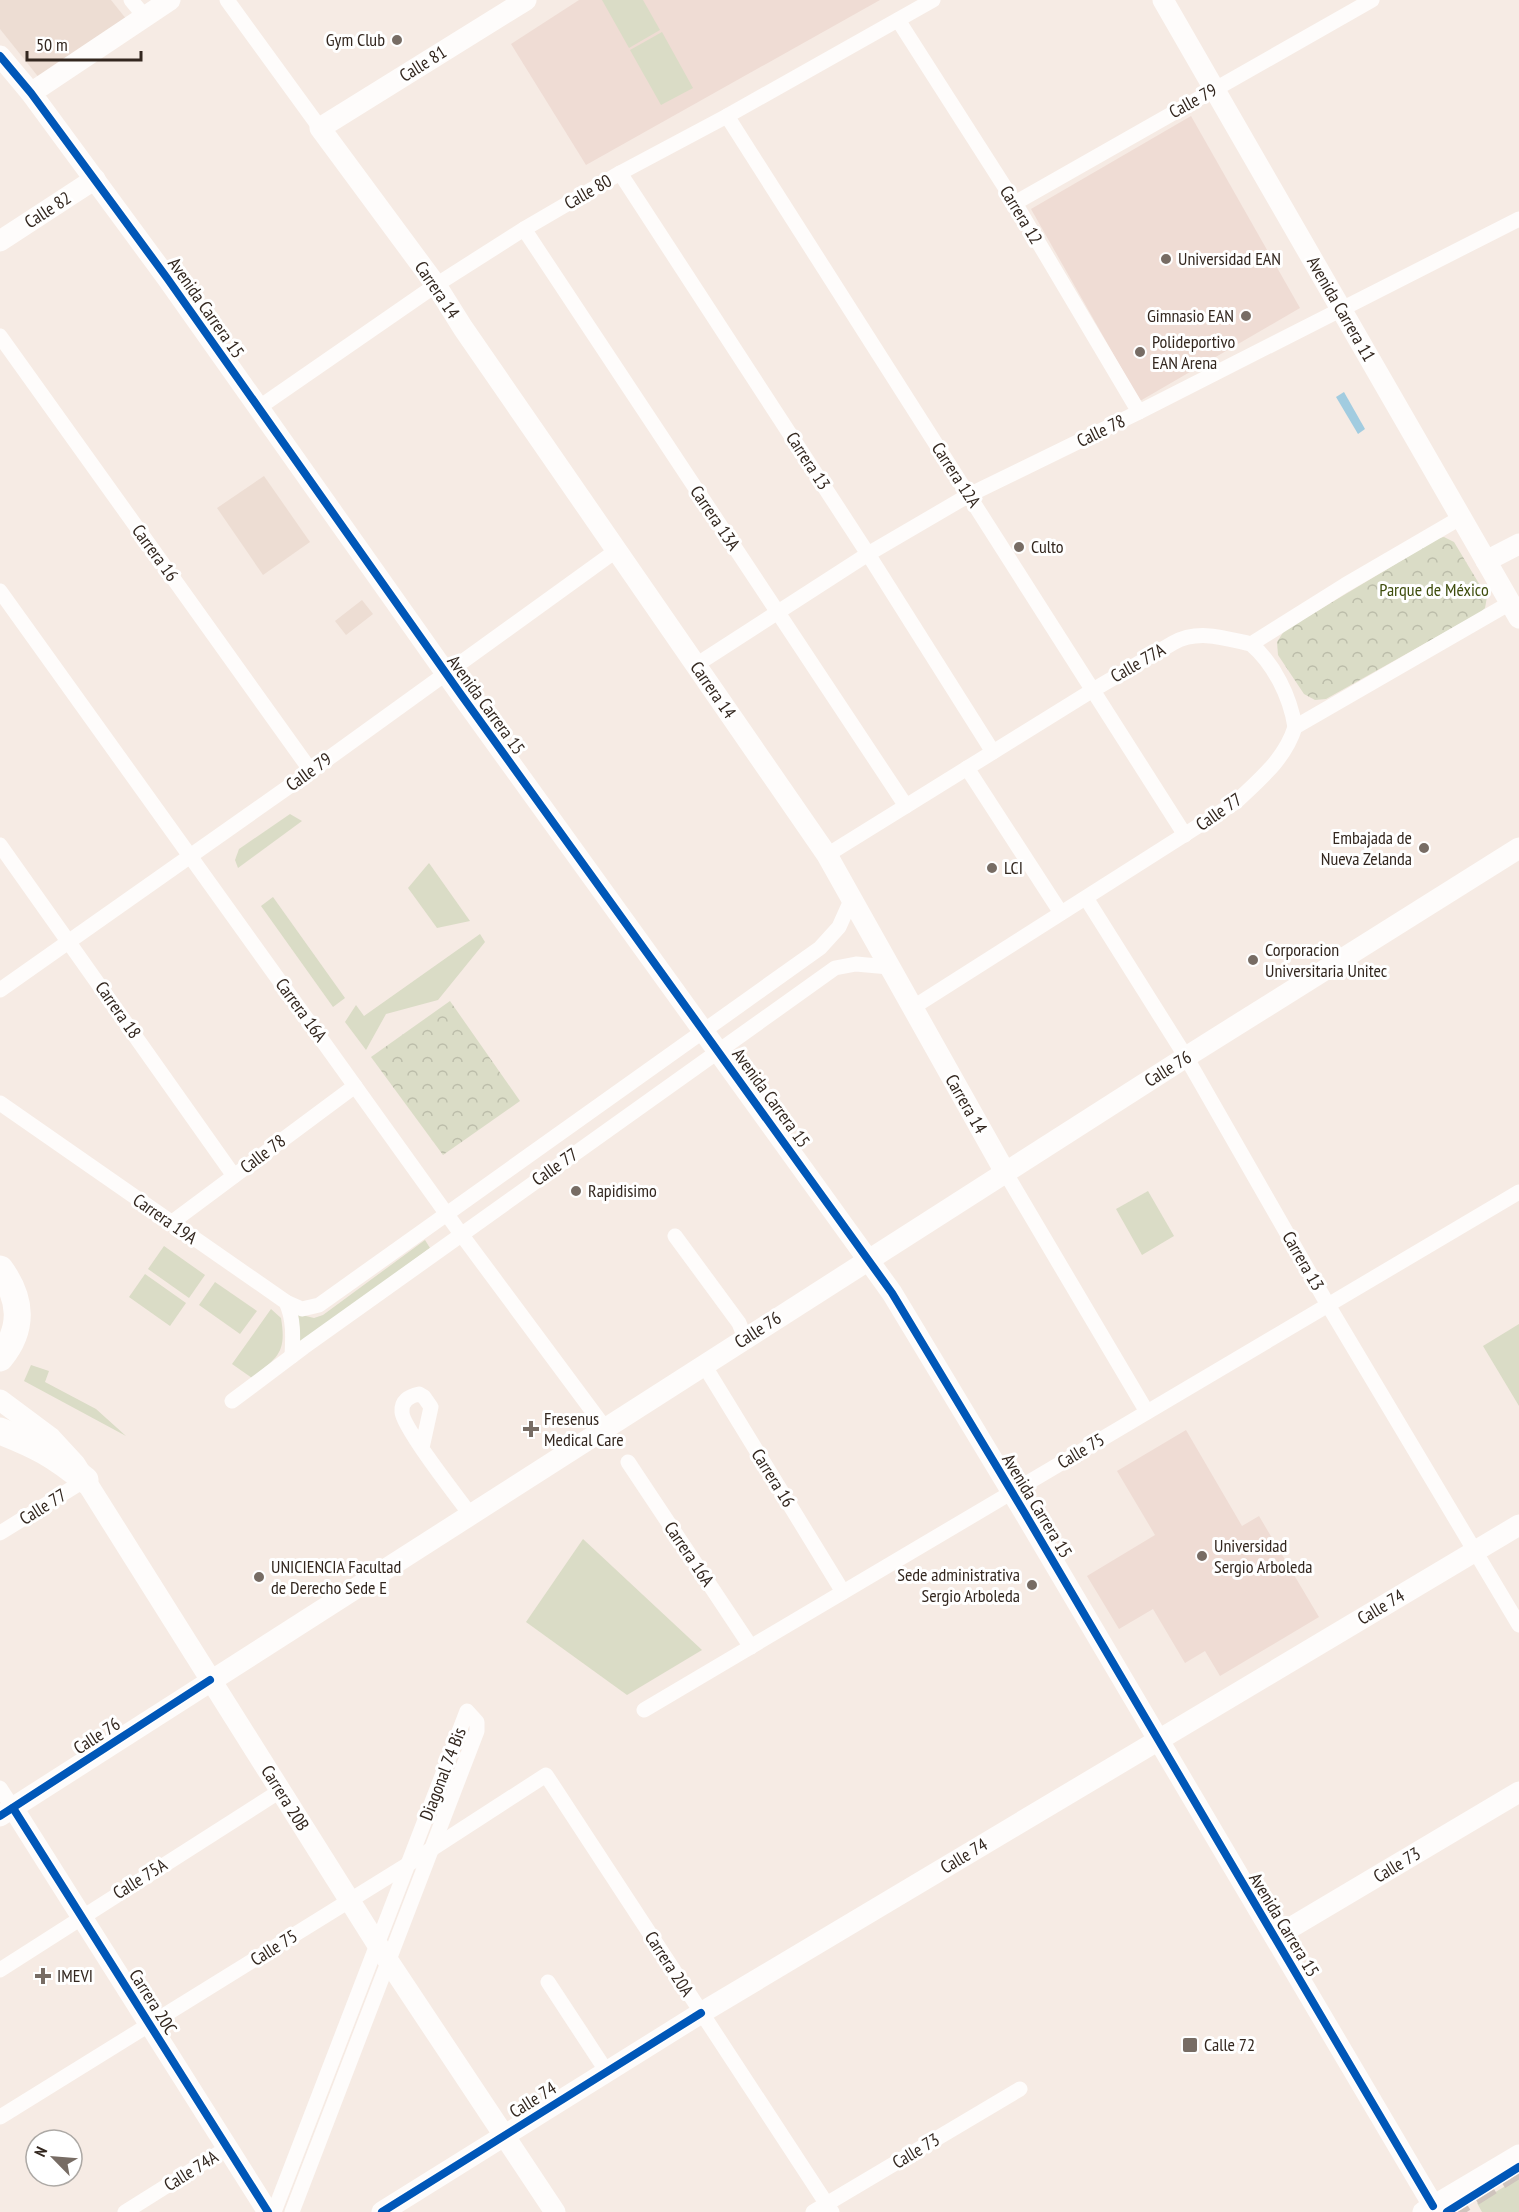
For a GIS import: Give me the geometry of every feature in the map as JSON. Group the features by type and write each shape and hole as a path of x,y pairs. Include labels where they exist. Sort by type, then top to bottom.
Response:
{"highway":[{"path":"0,1269 10,1286 17,1313 14,1339 0,1358"},
{"path":"0,1431 34,1444 62,1461 85,1480"}],"main road":[{"path":"31,93 170,0"},
{"name":"Calle 81","path":"320,128 496,8 526,0"},
{"name":"Avenida Carrera 11","path":"1163,0 1515,611"},
{"name":"Avenida Carrera 15","path":"0,56 31,93 95,180 445,673 869,1259 911,1322 1275,1938 1431,2210"},
{"name":"Carrera 14","path":"320,128 436,285 463,328 827,855 1005,1172"},
{"name":"Calle 82","path":"0,241 95,180"},
{"path":"1486,561 1519,544"},
{"name":"Calle 76","path":"6,1812 1005,1172 1519,848"},
{"name":"Carrera 20B","path":"0,1400 51,1438 65,1452 85,1480 389,1963 555,2212"},
{"name":"Calle 74","path":"382,2212 701,2013 1519,1525"},
{"name":"Calle 73","path":"1275,1938 1519,1792"},
{"name":"Carrera 20C","path":"6,1812 81,1917 268,2212"},
{"path":"1431,2210 1519,2155"}],"street":[{"path":"131,0 145,17"},
{"name":"Carrera 14","path":"227,0 320,128"},
{"name":"Calle 80","path":"258,408 436,285 524,230 621,173 933,0"},
{"name":"Calle 79","path":"1015,203 1372,0"},
{"name":"Carrera 12","path":"898,20 1015,203 1139,412"},
{"name":"Carrera 12A","path":"727,116 1185,835"},
{"name":"Carrera 13","path":"621,173 868,554 993,752"},
{"name":"Calle 78","path":"696,665 868,554 969,495 1139,412 1519,219"},
{"name":"Carrera 13A","path":"524,230 906,806"},
{"name":"Carrera 16","path":"0,336 311,771"},
{"path":"1460,518 1345,585 1251,644 1266,660 1282,686 1292,709 1295,727 1515,611"},
{"name":"Calle 79","path":"0,990 311,771 617,550"},
{"name":"Carrera 16A","path":"0,591 461,1234 605,1428"},
{"name":"Calle 77A","path":"827,855 1093,690 1182,638 1218,636 1251,644"},
{"name":"Calle 77","path":"912,1008 1236,802 1271,770 1284,753 1295,727"},
{"path":"967,768 1061,913"},
{"name":"Carrera 18","path":"0,845 234,1176"},
{"name":"Calle 77","path":"286,1302 302,1309 319,1305 820,948 839,927 852,898"},
{"name":"Carrera 13","path":"1086,898 1186,1057 1328,1305 1519,1624"},
{"name":"Calle 77","path":"232,1401 461,1234 835,968 856,964 889,967"},
{"name":"Calle 78","path":"171,1223 355,1086"},
{"name":"Carrera 19A","path":"0,1103 286,1302"},
{"name":"Carrera 14","path":"1005,1172 1147,1412"},
{"name":"Calle 75","path":"644,1710 1519,1192"},
{"path":"675,1236 739,1323 745,1338"},
{"path":"286,1302 293,1326 292,1356"},
{"name":"Carrera 16","path":"704,1365 843,1592"},
{"path":"422,1448 470,1514"},
{"name":"Carrera 16A","path":"628,1462 751,1647"},
{"name":"Calle 77","path":"0,1533 85,1480"},
{"name":"Diagonal 74 Bis","path":"274,2212 467,1711 477,1722 477,1731 292,2212"},
{"name":"Calle 75","path":"0,2117 432,1850 546,1775"},
{"name":"Carrera 20A","path":"546,1775 829,2208"},
{"name":"Carrera 20C","path":"0,1788 6,1812"},
{"name":"Calle 75A","path":"0,1970 280,1791"},
{"path":"548,1982 607,2072"},
{"path":"322,2087 338,2094"},
{"name":"Calle 73","path":"813,2212 829,2208 1020,2089"},
{"name":"Calle 74A","path":"125,2212 227,2148"}],"shaded area":[{"path":"0,0 111,0 127,20 44,84 0,29"},
{"path":"579,0 880,0 586,165 511,44"},
{"name":"Universidad EAN","path":"1191,116 1300,308 1140,401 1031,209"},
{"path":"264,476 310,542 263,575 217,508"},
{"path":"362,600 373,614 346,635 335,621"},
{"name":"Universidad Sergio Arboleda","path":"1186,1430 1242,1526 1259,1516 1319,1617 1220,1676 1205,1651 1185,1663 1153,1609 1119,1629 1087,1576 1155,1535 1117,1471"}],"green space":[{"path":"602,0 643,0 660,30 629,48"},
{"path":"662,32 693,88 661,105 630,50"},
{"name":"Parque de México","path":"1444,537 1454,542 1487,597 1485,608 1326,699 1315,700 1304,694 1278,655 1277,642 1284,631"},
{"path":"290,814 302,821 238,868 235,860 239,849"},
{"path":"429,863 470,921 437,928 408,888"},
{"path":"273,897 345,998 333,1007 261,906"},
{"path":"480,934 485,942 438,1000 386,1014 366,1050 345,1022 356,1005 364,1016"},
{"path":"450,1001 520,1101 443,1155 371,1057"},
{"path":"1148,1191 1174,1236 1142,1255 1116,1209"},
{"path":"425,1240 430,1248 300,1343 298,1314 314,1318 323,1315"},
{"path":"164,1246 205,1275 189,1298 148,1269"},
{"path":"145,1274 186,1303 170,1326 129,1297"},
{"path":"215,1282 257,1311 240,1334 199,1305"},
{"path":"271,1309 281,1318 283,1340 274,1359 252,1378 232,1364"},
{"path":"1519,1324 1519,1406 1483,1346"},
{"path":"31,1365 49,1371 45,1382 96,1409 126,1436 24,1381"},
{"path":"583,1539 702,1650 627,1695 526,1622"},
{"path":"1519,2178 1519,2212 1482,2212 1477,2203"}],"water":[{"path":"1344,392 1365,429 1358,434 1336,397"}],"tunnel":[{"path":"1447,2212 1519,2167"}],"cycle path":[{"path":"0,56 31,93 167,278 462,696 892,1293 1024,1512 1433,2206"},
{"path":"0,1816 210,1680"},
{"path":"13,1808 268,2212"},
{"path":"382,2212 701,2013"},
{"path":"1447,2212 1519,2167"}],"place":[{"name":"Gym Club","path":"397,40"},
{"name":"Universidad EAN","path":"1166,259"},
{"name":"Gimnasio EAN","path":"1246,316"},
{"name":"Polideportivo EAN Arena","path":"1140,352"},
{"name":"Culto","path":"1019,547"},
{"name":"Embajada de Nueva Zelanda","path":"1424,848"},
{"name":"LCI","path":"992,868"},
{"name":"Corporacion Universitaria Unitec","path":"1253,960"},
{"name":"Rapidisimo","path":"576,1191"},
{"name":"Fresenus Medical Care","path":"531,1429"},
{"name":"Universidad Sergio Arboleda","path":"1202,1556"},
{"name":"UNICIENCIA Facultad de Derecho Sede E","path":"259,1577"},
{"name":"Sede administrativa Sergio Arboleda","path":"1032,1585"},
{"name":"IMEVI","path":"43,1976"},
{"name":"Calle 72","path":"1190,2045"}]}
